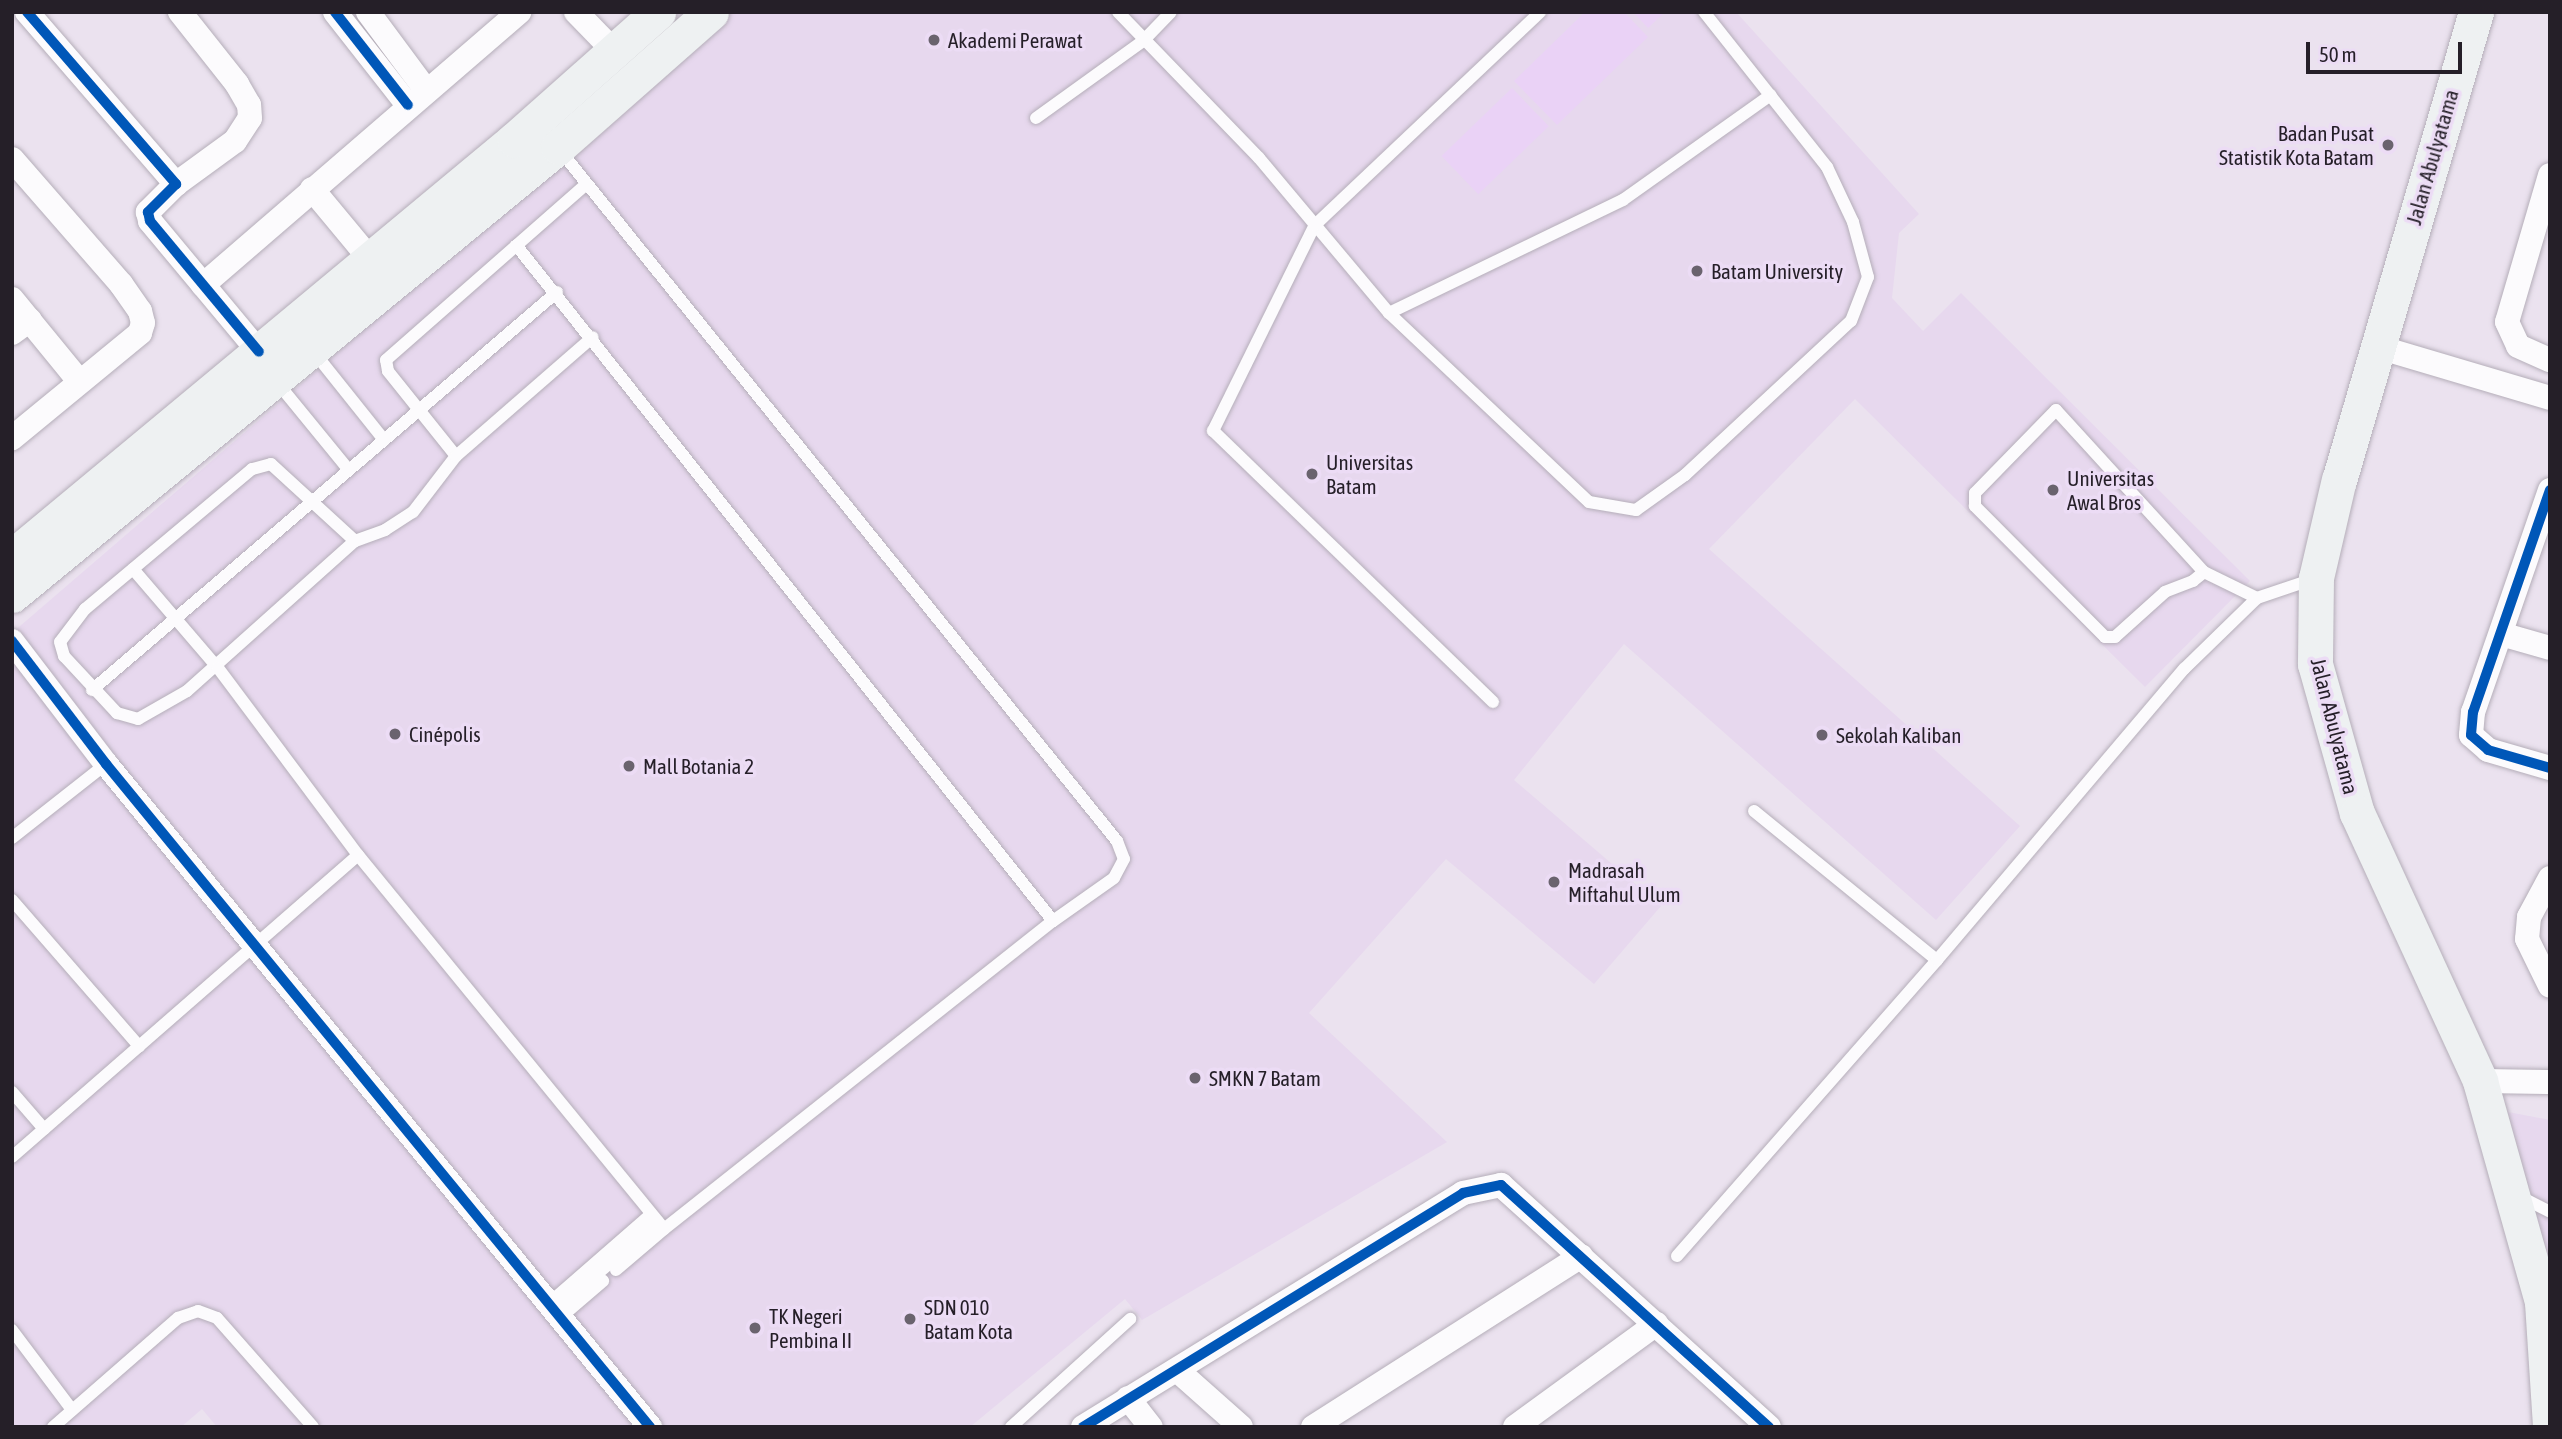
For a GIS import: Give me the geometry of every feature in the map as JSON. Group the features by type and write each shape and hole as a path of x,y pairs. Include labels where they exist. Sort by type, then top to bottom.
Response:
{"main road":[{"path":"12,595 267,367 371,260 514,140 612,50 658,12"},
{"path":"12,557 267,367 313,351 558,147 710,12"},
{"name":"Jalan Abulyatama","path":"2476,12 2339,479 2316,578 2315,664 2357,813 2480,1081 2546,1304 2550,1427"}],"street":[{"path":"27,12 176,184"},
{"path":"180,12 237,85 249,105 250,118 235,141 176,184 148,212 150,221 267,367"},
{"path":"335,12 417,97"},
{"path":"368,12 417,97"},
{"path":"203,285 417,97 519,12"},
{"path":"576,12 612,50"},
{"path":"12,159 141,311 140,333 12,438"},
{"path":"2550,175 2507,322 2518,346 2550,360"},
{"path":"312,189 371,260"},
{"path":"12,299 21,326 80,382"},
{"path":"2378,346 2550,398"},
{"path":"2550,490 2543,535 2501,634 2473,712 2471,735 2488,750 2550,768"},
{"path":"2501,634 2550,648"},
{"path":"15,650 650,1427"},
{"path":"2550,878 2529,916 2527,939 2550,986"},
{"path":"2480,1081 2550,1082"},
{"path":"1083,1427 1116,1412 1463,1193 1501,1185 1656,1324 1761,1425"},
{"path":"1313,1427 1581,1256"},
{"path":"1515,1427 1656,1324"},
{"path":"1178,1371 1241,1427"},
{"path":"1116,1412 1152,1427"}],"lane":[{"path":"1118,12 1259,159 1389,313 1589,502 1636,510 1657,500 1851,321 1868,277 1853,222 1827,167 1704,12"},
{"path":"1036,118 1143,41 1171,12"},
{"path":"1493,702 1213,431 1315,225 1540,12"},
{"path":"1389,313 1623,200 1771,95"},
{"path":"554,1311 658,1222 1053,921 1114,878 1124,859 1117,841 558,147"},
{"path":"456,456 422,410 388,371 386,360 586,184"},
{"path":"516,245 593,337 1053,921"},
{"path":"92,690 557,292"},
{"path":"355,541 316,501 271,464 251,469 85,609 60,642 64,656 92,690 117,713 138,719 218,668 355,541 385,530 413,512 456,456 593,337"},
{"path":"313,351 384,440"},
{"path":"267,367 348,470"},
{"path":"2204,572 2193,581 2165,592 2115,638 2105,637 1975,506 1974,496 2056,410 2204,572 2257,598"},
{"path":"133,569 218,668 358,855 658,1222"},
{"path":"1677,1256 1937,960 2184,668 2257,598 2316,578"},
{"path":"12,838 106,764"},
{"path":"1754,811 1937,960"},
{"path":"12,1157 358,855"},
{"path":"12,900 139,1046"},
{"path":"12,1092 44,1129"},
{"path":"2514,1193 2550,1212"},
{"path":"554,1311 658,1222"},
{"path":"53,1427 178,1318 198,1311 217,1318 313,1427"},
{"path":"1011,1427 1130,1320"},
{"path":"12,1330 72,1409"}],"shaded area":[{"path":"733,12 1736,12 1919,214 1899,233 1892,298 1923,331 1961,293 2250,581 2145,687 1855,399 1709,549 2020,826 1936,920 1624,644 1514,780 1661,906 1594,984 1446,859 1309,1013 1447,1142 1142,1320 1125,1299 970,1427 217,1427 202,1409 181,1427 12,1427 12,633"},
{"path":"1585,12 1624,12 1648,37 1557,125 1514,81"},
{"path":"1633,12 1665,12 1648,28"},
{"path":"1512,88 1549,126 1478,194 1442,156"},
{"path":"2508,1112 2550,1120 2550,1288"}],"cycle path":[{"path":"27,12 176,184 148,212 150,221 259,352"},
{"path":"335,12 408,105"},
{"path":"2550,490 2473,712 2471,735 2488,750 2550,768"},
{"path":"12,641 106,764 650,1427"},
{"path":"1083,1427 1463,1193 1501,1185 1769,1427"}],"place":[{"name":"Akademi Perawat","path":"934,40"},
{"name":"Badan Pusat Statistik Kota Batam","path":"2388,145"},
{"name":"Batam University","path":"1697,271"},
{"name":"Universitas Batam","path":"1312,474"},
{"name":"Universitas Awal Bros","path":"2053,490"},
{"name":"Cinépolis","path":"395,734"},
{"name":"Sekolah Kaliban","path":"1822,735"},
{"name":"Mall Botania 2","path":"629,766"},
{"name":"Madrasah Miftahul Ulum","path":"1554,882"},
{"name":"SMKN 7 Batam","path":"1195,1078"},
{"name":"SDN 010 Batam Kota","path":"910,1319"},
{"name":"TK Negeri Pembina II","path":"755,1328"}]}
